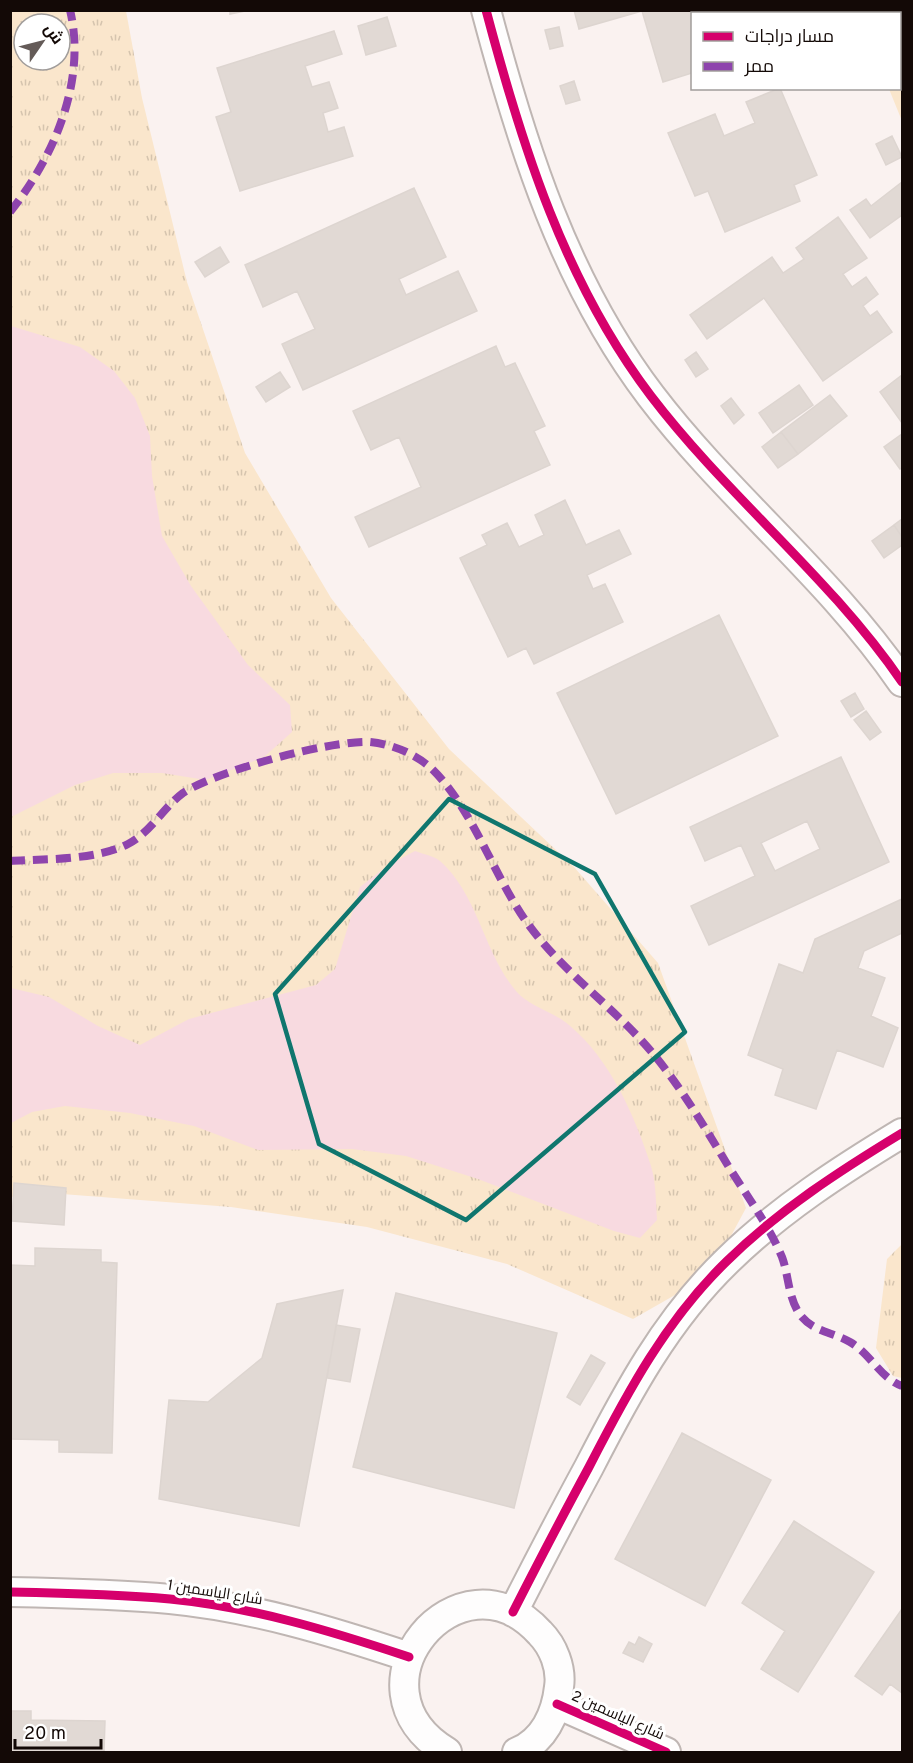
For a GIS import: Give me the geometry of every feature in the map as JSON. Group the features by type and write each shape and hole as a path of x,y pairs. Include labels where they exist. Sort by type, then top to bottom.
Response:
{"street":[{"path":"486,10 508,94 543,199 591,301 651,395 724,480 843,606 903,682"},
{"path":"513,1612 632,1384 660,1341 691,1300 726,1261 765,1226 817,1187 903,1133"},
{"name":"شارع الياسمين 1","path":"10,1592 172,1599 252,1612 331,1631 408,1657"},
{"path":"446,1752 428,1739 410,1711 406,1701 404,1679 408,1657 418,1638 432,1622 451,1612 482,1606 513,1612 532,1623 547,1640 556,1660 560,1682 557,1704 550,1723 538,1738 517,1752"},
{"name":"شارع الياسمين 2","path":"557,1704 666,1752"}],"highlighted area":[{"path":"449,799 595,874 685,1032 466,1220 319,1144 275,994"}],"green space":[{"path":"10,11 126,11 142,98 187,282 245,453 331,598 449,749 574,867 658,963 746,1208 710,1275 633,1319 507,1264 367,1227 231,1207 49,1193 11,1197"},
{"path":"902,11 902,121 889,90 901,90 901,12 862,12"},
{"path":"902,1244 902,1378 893,1376 876,1348 887,1259"}],"shaded area":[{"path":"11,326 80,347 114,371 135,398 150,436 152,476 162,536 191,586 248,665 290,705 292,732 264,757 206,780 162,773 113,773 75,785 11,817"},
{"path":"415,851 438,859 453,875 464,891 505,976 516,991 527,1001 569,1025 584,1039 609,1071 629,1108 654,1179 657,1220 640,1238 614,1231 478,1179 406,1156 352,1149 258,1150 194,1126 130,1113 65,1106 32,1112 11,1123 11,988 49,997 98,1026 140,1045 189,1019 316,985 335,969 360,887 387,866"}],"building":[{"path":"230,10 250,10 230,14"},
{"path":"574,10 713,10 714,12 691,12 691,73 663,82 642,11 579,29"},
{"path":"387,17 396,46 366,55 358,26"},
{"path":"559,27 563,46 550,49 545,30"},
{"path":"334,31 342,54 305,66 312,87 329,82 338,108 323,113 328,132 344,127 353,156 240,191 216,117 231,112 217,68"},
{"path":"574,81 580,100 566,104 560,86"},
{"path":"775,90 781,90 817,175 794,185 800,201 725,232 708,191 695,196 668,133 715,114 724,136 755,123 746,102"},
{"path":"892,136 902,157 886,165 876,144"},
{"path":"902,182 902,215 870,238 850,210 866,199 871,206"},
{"path":"414,188 446,257 399,279 406,295 458,271 477,311 303,390 282,344 315,329 297,291 263,307 245,265"},
{"path":"838,217 867,258 843,274 852,287 866,277 878,294 863,306 870,316 877,311 892,332 823,381 764,298 707,339 690,315 772,257 783,273 804,259 796,248"},
{"path":"220,247 229,262 205,277 195,262"},
{"path":"496,346 505,367 515,363 545,426 534,431 550,465 369,547 355,517 421,487 399,437 371,450 353,411"},
{"path":"696,352 708,369 696,377 685,360"},
{"path":"280,372 290,387 266,402 256,387"},
{"path":"902,375 902,423 880,392"},
{"path":"799,385 813,405 773,433 759,413"},
{"path":"830,395 847,416 798,454 781,432"},
{"path":"731,398 744,415 734,424 721,406"},
{"path":"781,432 798,454 778,468 762,447"},
{"path":"902,434 902,468 900,469 884,447"},
{"path":"565,500 586,545 619,530 631,554 587,575 593,589 605,584 623,622 534,664 526,648 508,657 460,558 487,545 482,535 507,523 519,547 544,535 535,515"},
{"path":"902,519 902,537 894,525"},
{"path":"894,525 902,537 902,545 884,558 872,541"},
{"path":"719,615 778,736 616,814 557,693"},
{"path":"855,693 864,709 851,717 841,701"},
{"path":"866,711 881,732 870,740 854,720"},
{"path":"841,757 889,862 709,945 691,906 755,876 741,845 705,861 690,827","holes":["807,821 820,849 775,871 761,843"]},
{"path":"902,899 902,933 864,951 858,968 885,978 871,1016 898,1028 883,1067 837,1050 816,1109 775,1095 783,1069 748,1055 779,964 803,973 815,939"},
{"path":"14,1183 66,1188 64,1225 12,1221"},
{"path":"35,1248 101,1250 101,1262 117,1263 112,1453 59,1452 59,1440 10,1439 10,1265 35,1266"},
{"path":"343,1290 299,1526 159,1499 169,1400 208,1402 262,1358 277,1304"},
{"path":"396,1293 557,1333 514,1508 353,1467"},
{"path":"336,1325 360,1329 350,1382 327,1378"},
{"path":"591,1355 605,1363 580,1405 567,1397"},
{"path":"682,1433 771,1480 705,1606 615,1559"},
{"path":"794,1521 874,1572 798,1692 761,1669 785,1631 742,1603"},
{"path":"902,1609 902,1693 890,1684 882,1695 855,1676"},
{"path":"639,1637 652,1644 643,1662 623,1653 629,1642 635,1645"},
{"path":"10,1711 31,1711 31,1720 105,1721 104,1752 10,1752"}],"marked path":[{"path":"10,212 40,167 63,117 74,64 74,37 70,10"},
{"path":"10,861 71,858 116,849 136,839 183,793 221,775 274,758 329,746 370,742 395,747 411,754 432,769 460,803 504,886 528,924 568,970 642,1041 686,1098 770,1232 782,1257 791,1295 801,1316 812,1325 850,1342 887,1377 902,1386"}],"cycle path":[{"path":"486,10 515,112 550,212 570,260 621,353 681,433 843,607 902,682"},
{"path":"513,1612 633,1385 649,1358 685,1308 727,1261 789,1208 902,1133"},
{"path":"10,1592 130,1596 201,1603 291,1621 409,1657"},
{"path":"557,1704 666,1752"}]}
